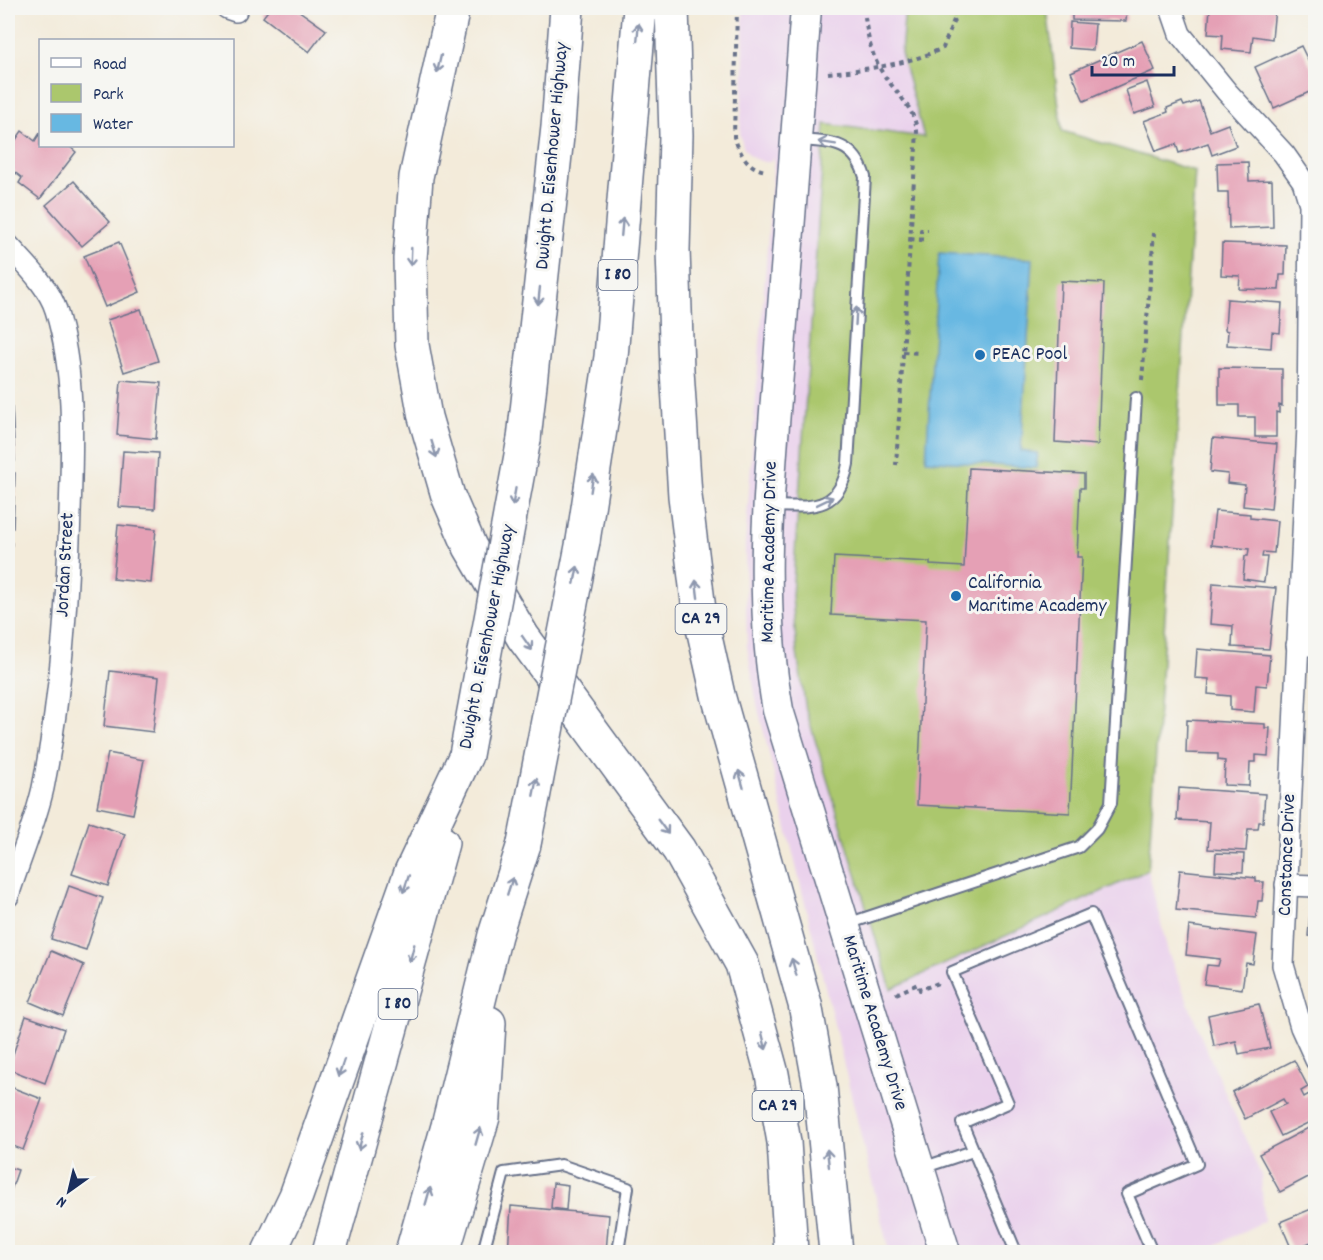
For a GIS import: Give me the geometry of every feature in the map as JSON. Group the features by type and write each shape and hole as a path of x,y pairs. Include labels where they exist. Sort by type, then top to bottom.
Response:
{"highway":[{"name":"CA 29","path":"453,8 416,177 413,212 410,259 412,345 425,417 448,496 470,547 523,637 680,850 742,964 763,1035 782,1130 791,1252"},
{"name":"Dwight D. Eisenhower Highway","path":"329,1252 466,755 524,440 558,127 567,8"},
{"name":"I 80","path":"412,1252 448,1126 495,935 524,844 583,541 611,357 640,8"},
{"name":"CA 29","path":"672,8 676,135 673,250 677,370 685,496 699,610 718,694 805,1004 820,1086 836,1252"},
{"path":"269,1252 296,1196 411,872 466,755"},
{"path":"443,1252 483,1117 495,935"}],"street":[{"name":"Maritime Academy Drive","path":"806,8 768,506 766,614 769,661 778,710 945,1252"},
{"name":"Constance Drive","path":"1171,8 1180,34 1198,57 1309,179 1312,427 1306,645 1286,885 1283,965 1301,1027 1316,1060"},
{"name":"Jordan Street","path":"8,245 32,271 55,308 67,357 72,438 68,561 57,707 42,791 8,896"},
{"path":"1286,885 1316,886"}],"lane":[{"path":"768,506 807,507 825,504 837,494 845,480 848,464 865,177 857,158 842,145 796,140"},
{"path":"843,925 1079,847 1097,829 1111,803 1114,778 1136,398"},
{"path":"1016,1252 962,1123 1008,1103 952,972 1091,914 1197,1164 1127,1194 1152,1252"},
{"path":"920,1169 973,1151"},
{"path":"483,1252 504,1173 561,1166 628,1188 618,1252"}],"path":[{"path":"737,8 734,136 739,152 748,163 760,170 794,173"},
{"path":"864,8 871,50 879,68 917,124 896,465"},
{"path":"801,75 879,68 928,55 943,48 954,20 953,8"},
{"path":"910,239 921,240 921,230 928,230"},
{"path":"1136,398 1144,372 1154,233"},
{"path":"903,352 921,353"},
{"path":"869,1006 918,984 920,990 942,981"}],"shaded area":[{"name":"California Maritime Academy","path":"743,8 1047,8 1062,131 1195,171 1148,870 1168,952 1205,1046 1261,1175 1264,1221 1202,1252 889,1252 757,704 747,646 745,546 774,156 769,162 753,158 744,149 740,135 744,69"}],"green space":[{"name":"California Maritime Academy","path":"905,8 1047,8 1062,131 1195,171 1148,870 891,989 806,710 797,653 792,596 825,124 924,137 901,53"}],"water":[{"name":"PEAC Pool","path":"939,253 1033,259 1021,451 1038,453 1036,468 926,460"}],"building":[{"path":"270,8 295,8 326,30 309,52 263,17"},
{"path":"1072,8 1127,8 1126,21 1072,20"},
{"path":"1210,8 1275,8 1272,39 1253,36 1251,52 1222,49 1223,35 1208,34"},
{"path":"1070,22 1095,24 1093,50 1069,48"},
{"path":"1142,41 1155,70 1084,101 1071,72"},
{"path":"1301,46 1316,77 1316,89 1274,108 1255,67"},
{"path":"1147,82 1155,107 1134,114 1126,90"},
{"path":"1199,101 1210,131 1228,124 1236,146 1212,155 1208,143 1179,153 1176,144 1156,151 1144,121 1168,112 1167,108 1182,102 1184,106"},
{"path":"22,131 35,141 39,135 39,147 70,147 76,152 40,199 19,183 22,178 8,167 8,151"},
{"path":"1248,162 1249,181 1272,180 1273,227 1229,229 1228,192 1218,192 1217,163"},
{"path":"74,181 110,222 82,246 46,205"},
{"path":"119,242 140,292 105,307 84,256"},
{"path":"1222,243 1286,245 1285,275 1280,275 1279,290 1239,289 1240,276 1221,275"},
{"path":"1061,281 1104,283 1098,445 1055,442"},
{"path":"1227,299 1282,303 1280,333 1272,332 1271,348 1227,345 1228,331 1225,330"},
{"path":"141,309 158,361 124,372 107,320"},
{"path":"1219,368 1282,369 1282,406 1279,405 1279,413 1276,412 1276,437 1255,437 1255,417 1239,417 1239,405 1219,405"},
{"path":"121,380 161,383 156,439 117,435"},
{"path":"8,388 11,388 15,461 8,462"},
{"path":"1213,438 1277,444 1271,509 1243,506 1245,485 1227,483 1228,474 1210,472"},
{"path":"123,451 158,453 155,509 119,507"},
{"path":"969,468 1084,474 1084,488 1080,488 1077,557 1082,557 1070,813 917,805 926,620 831,615 834,557 930,562 930,565 964,567"},
{"path":"8,473 15,473 13,528 8,528"},
{"path":"1215,511 1250,514 1250,518 1277,521 1274,553 1263,552 1262,557 1267,557 1264,582 1243,579 1245,556 1248,556 1249,549 1211,545"},
{"path":"118,525 156,529 151,583 113,579"},
{"path":"8,543 12,543 9,587 8,587"},
{"path":"1213,583 1276,588 1269,649 1232,647 1233,626 1210,624"},
{"path":"1197,649 1270,655 1267,686 1256,685 1254,712 1230,710 1230,696 1208,694 1209,679 1195,678"},
{"path":"110,671 159,677 153,732 104,726"},
{"path":"1187,720 1265,724 1265,728 1270,728 1268,756 1256,755 1256,762 1250,762 1249,786 1224,785 1225,761 1218,760 1218,754 1186,753"},
{"path":"108,753 144,760 133,814 97,807"},
{"path":"1179,788 1265,794 1263,822 1259,822 1258,829 1248,829 1246,851 1208,849 1210,822 1177,820"},
{"path":"89,822 125,834 108,886 72,874"},
{"path":"1216,853 1244,854 1243,872 1215,871"},
{"path":"1180,870 1256,878 1256,882 1264,882 1262,901 1258,901 1256,918 1176,910"},
{"path":"69,886 103,898 86,950 51,939"},
{"path":"1310,914 1316,915 1316,937 1308,936"},
{"path":"1189,926 1257,935 1253,964 1246,963 1242,989 1204,984 1207,965 1218,966 1220,959 1186,955"},
{"path":"51,951 84,965 63,1016 30,1002"},
{"path":"1259,1004 1270,1048 1239,1054 1236,1041 1214,1046 1208,1015"},
{"path":"26,1016 64,1029 45,1083 8,1069"},
{"path":"1294,1060 1308,1087 1301,1091 1304,1097 1309,1094 1316,1106 1316,1119 1281,1136 1269,1112 1286,1104 1283,1099 1245,1119 1232,1092"},
{"path":"8,1086 42,1099 23,1150 8,1144"},
{"path":"1316,1124 1316,1173 1280,1192 1259,1154"},
{"path":"8,1167 18,1170 8,1199"},
{"path":"553,1183 568,1185 566,1210 551,1208"},
{"path":"511,1206 609,1215 606,1252 508,1252"},
{"path":"1316,1207 1316,1240 1292,1250 1280,1222"}],"place":[{"name":"PEAC Pool","path":"980,355"},
{"name":"California Maritime Academy","path":"956,596"}]}
